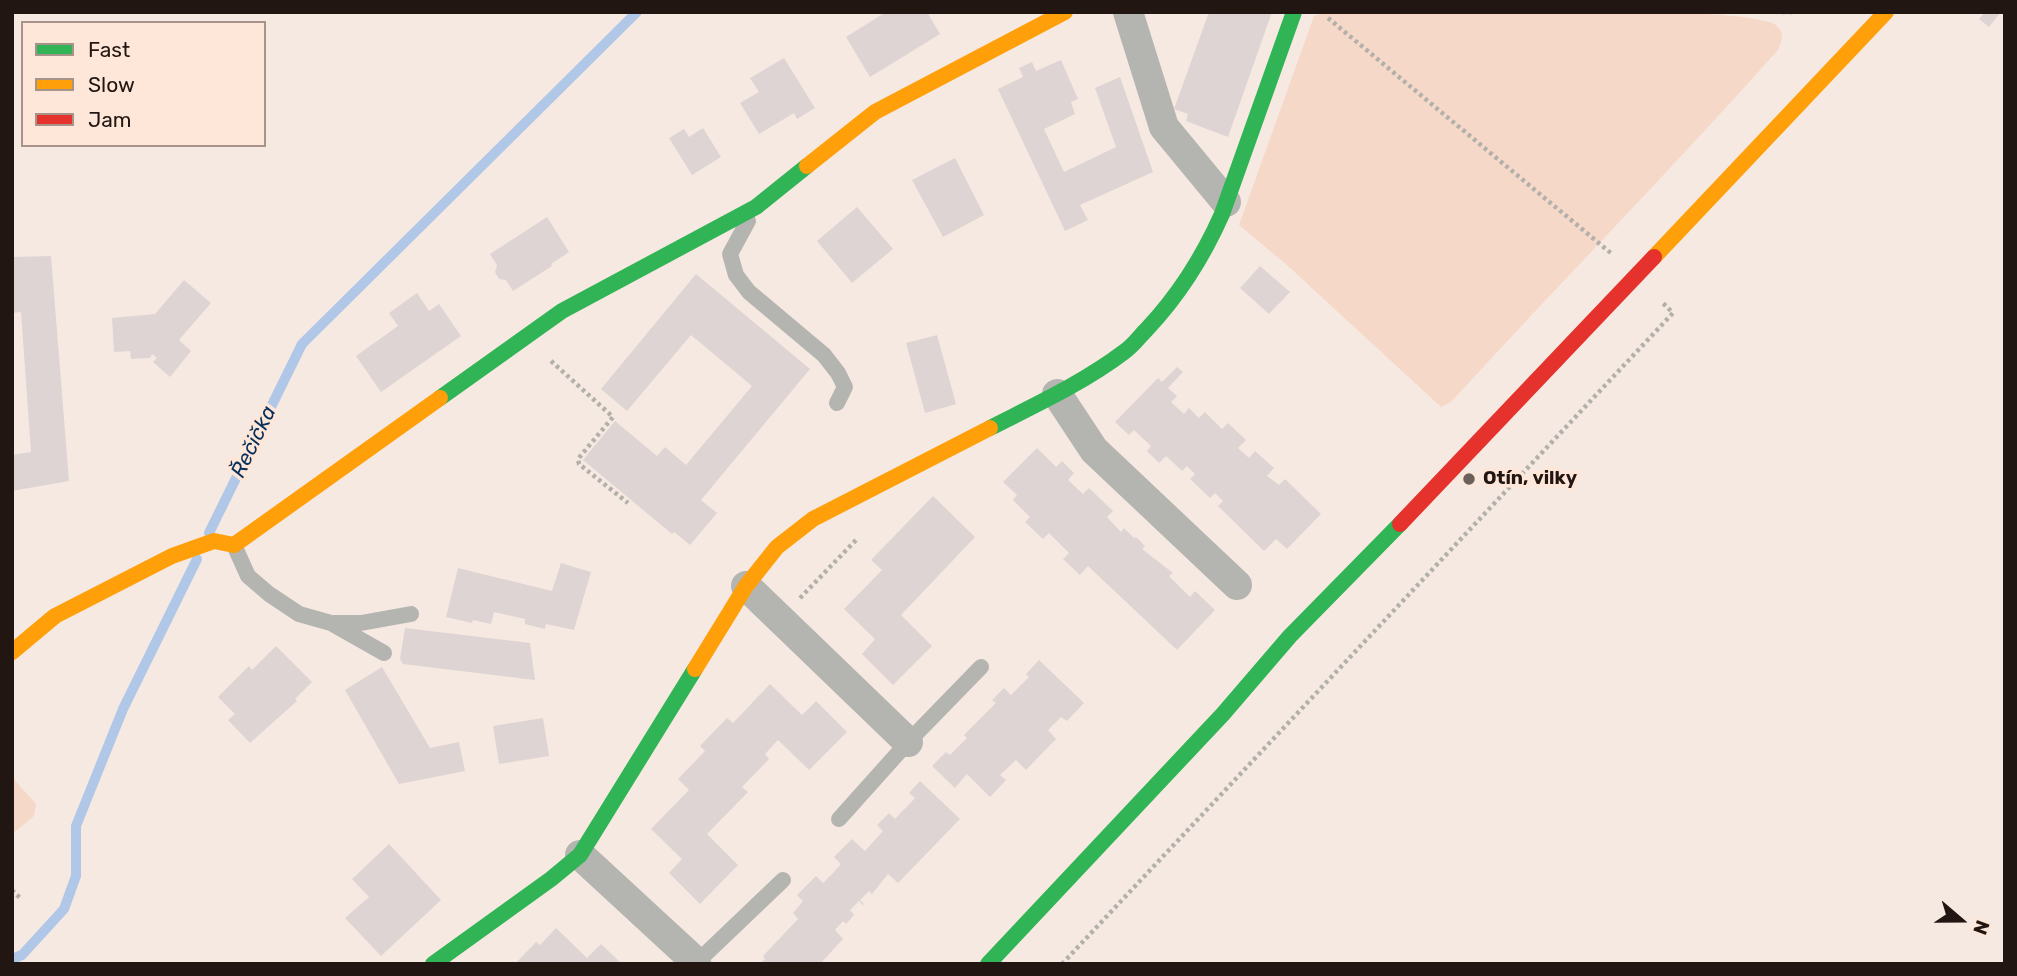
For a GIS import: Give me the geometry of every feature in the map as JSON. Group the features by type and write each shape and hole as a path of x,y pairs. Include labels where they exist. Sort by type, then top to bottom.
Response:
{"street":[{"path":"12,652 55,615 173,556 215,541 234,545 562,311 756,207 875,112 1065,12"},
{"path":"1128,12 1164,127 1226,202"},
{"path":"433,964 551,880 580,855 746,586 777,547 813,519 1057,394 1126,351 1162,313 1184,285 1208,246 1294,12"},
{"path":"988,964 1223,714 1290,636 1442,481 1886,12"},
{"path":"1057,394 1094,450 1237,585"},
{"path":"746,586 908,742"},
{"path":"580,855 695,963"}],"lane":[{"path":"756,207 730,254 736,275 749,292 824,355 845,387 837,403"},
{"path":"234,545 248,576 269,594 299,614 331,623 384,653"},
{"path":"331,623 361,623 411,614"},
{"path":"839,819 908,742 981,667"},
{"path":"695,963 783,880"}],"path":[{"path":"1782,12 1792,12"},
{"path":"524,337 613,417 578,458 579,464 628,503"},
{"path":"12,890 20,898"}],"shaded area":[{"path":"1325,12 1683,12 1746,17 1769,22 1779,28 1782,37 1778,50 1697,139 1451,402 1441,407 1288,266 1239,225 1314,16"},
{"path":"12,777 36,804 34,816 12,834"}],"building":[{"path":"886,12 927,12 940,34 870,77 846,37"},
{"path":"1209,12 1272,12 1228,137 1186,121 1188,114 1174,109"},
{"path":"1985,12 2001,12 1989,27 1979,19"},
{"path":"784,58 815,108 797,119 794,113 759,134 740,103 759,92 750,78"},
{"path":"1061,60 1078,99 1071,102 1075,114 1044,129 1064,172 1116,147 1095,88 1120,77 1153,172 1080,205 1088,220 1065,231 998,89 1023,77 1019,68 1032,62 1036,71"},
{"path":"703,128 721,157 692,175 669,138 684,129 689,137"},
{"path":"955,158 984,215 943,237 912,180"},
{"path":"857,207 893,249 852,283 817,241"},
{"path":"547,217 569,252 513,291 506,280 499,279 495,272 497,265 490,254"},
{"path":"51,256 69,481 12,491 12,455 31,452 21,312 12,313 12,257"},
{"path":"1260,266 1290,292 1269,314 1240,288"},
{"path":"696,274 810,369 701,500 717,513 690,545 674,532 672,534 583,460 615,421 657,456 665,447 686,465 752,386 691,335 627,411 601,389"},
{"path":"184,280 211,303 179,340 191,351 170,377 153,362 157,358 152,354 150,358 131,359 130,351 114,352 112,318 155,314"},
{"path":"417,293 429,311 439,304 461,336 381,392 356,356 398,326 389,313"},
{"path":"937,335 956,404 925,413 906,343"},
{"path":"1177,367 1183,372 1168,388 1177,396 1171,402 1184,414 1189,408 1199,418 1205,412 1222,429 1228,423 1246,440 1238,448 1249,458 1255,451 1274,468 1267,476 1279,485 1285,479 1321,514 1287,549 1276,539 1264,551 1218,506 1223,501 1215,493 1210,498 1190,479 1195,474 1187,466 1182,471 1166,456 1159,463 1147,451 1151,446 1134,430 1129,435 1115,422 1158,378 1162,382"},
{"path":"1037,448 1056,467 1062,461 1074,473 1068,480 1083,494 1089,488 1113,511 1107,517 1121,532 1124,528 1136,537 1145,546 1142,549 1173,573 1169,576 1190,597 1195,591 1215,610 1177,650 1088,566 1080,575 1063,559 1069,553 1049,533 1043,539 1025,522 1030,517 1013,500 1017,495 1003,482"},
{"path":"933,496 975,537 901,615 932,646 893,685 862,654 875,639 844,609 882,570 871,560"},
{"path":"561,563 591,572 574,630 546,624 545,629 525,624 525,619 494,612 491,624 446,617 458,568 552,591"},
{"path":"405,628 530,643 535,680 403,664 400,659"},
{"path":"276,646 312,682 295,699 297,701 250,743 228,720 235,714 218,697 249,666 252,670"},
{"path":"1039,660 1084,703 1067,721 1061,717 1048,730 1056,739 1026,770 1016,760 1000,775 1006,780 990,797 967,774 955,788 932,766 946,752 950,755 967,738 964,735 996,703 992,700 1004,688 1011,695 1029,677 1026,674"},
{"path":"382,667 430,748 459,742 465,771 399,784 345,690"},
{"path":"770,684 802,715 816,701 847,732 809,770 778,740 765,754 769,759 742,787 748,792 707,834 738,865 700,904 669,873 682,859 651,829 689,790 678,779 705,751 700,746 727,718 733,723"},
{"path":"543,718 549,756 499,764 493,726"},
{"path":"920,781 960,819 898,883 888,874 872,894 869,891 860,900 863,905 859,901 850,910 854,915 846,924 843,921 835,930 843,939 820,964 760,964 765,959 763,956 798,919 793,913 803,901 797,895 816,876 823,883 833,873 841,864 834,857 852,839 865,851 883,831 877,825 889,813 895,819 915,798 909,793"},
{"path":"389,844 441,900 381,956 345,918 369,897 352,879"},
{"path":"556,928 587,958 601,944 622,964 515,964 536,942 540,945"}],"waterway":[{"name":"Řečička","path":"209,533 302,344 637,12"},
{"name":"Řečička","path":"12,959 22,955 64,909 76,876 76,826 123,709 197,559"}],"traffic: fast":[{"path":"990,428 1075,384 1124,352 1159,316 1180,289 1222,214 1294,12"},
{"path":"440,398 562,311 756,207 807,166"},
{"path":"988,964 1223,714 1290,636 1400,524"},
{"path":"433,964 580,855 695,669"}],"traffic: slow":[{"path":"807,166 875,112 1065,12"},
{"path":"1654,257 1886,12"},
{"path":"12,652 55,616 172,556 214,541 234,545 440,398"},
{"path":"695,669 746,586 777,547 813,519 990,428"}],"traffic: jam":[{"path":"1400,524 1654,257"}],"place":[{"name":"Otín, vilky","path":"1469,479"}]}
